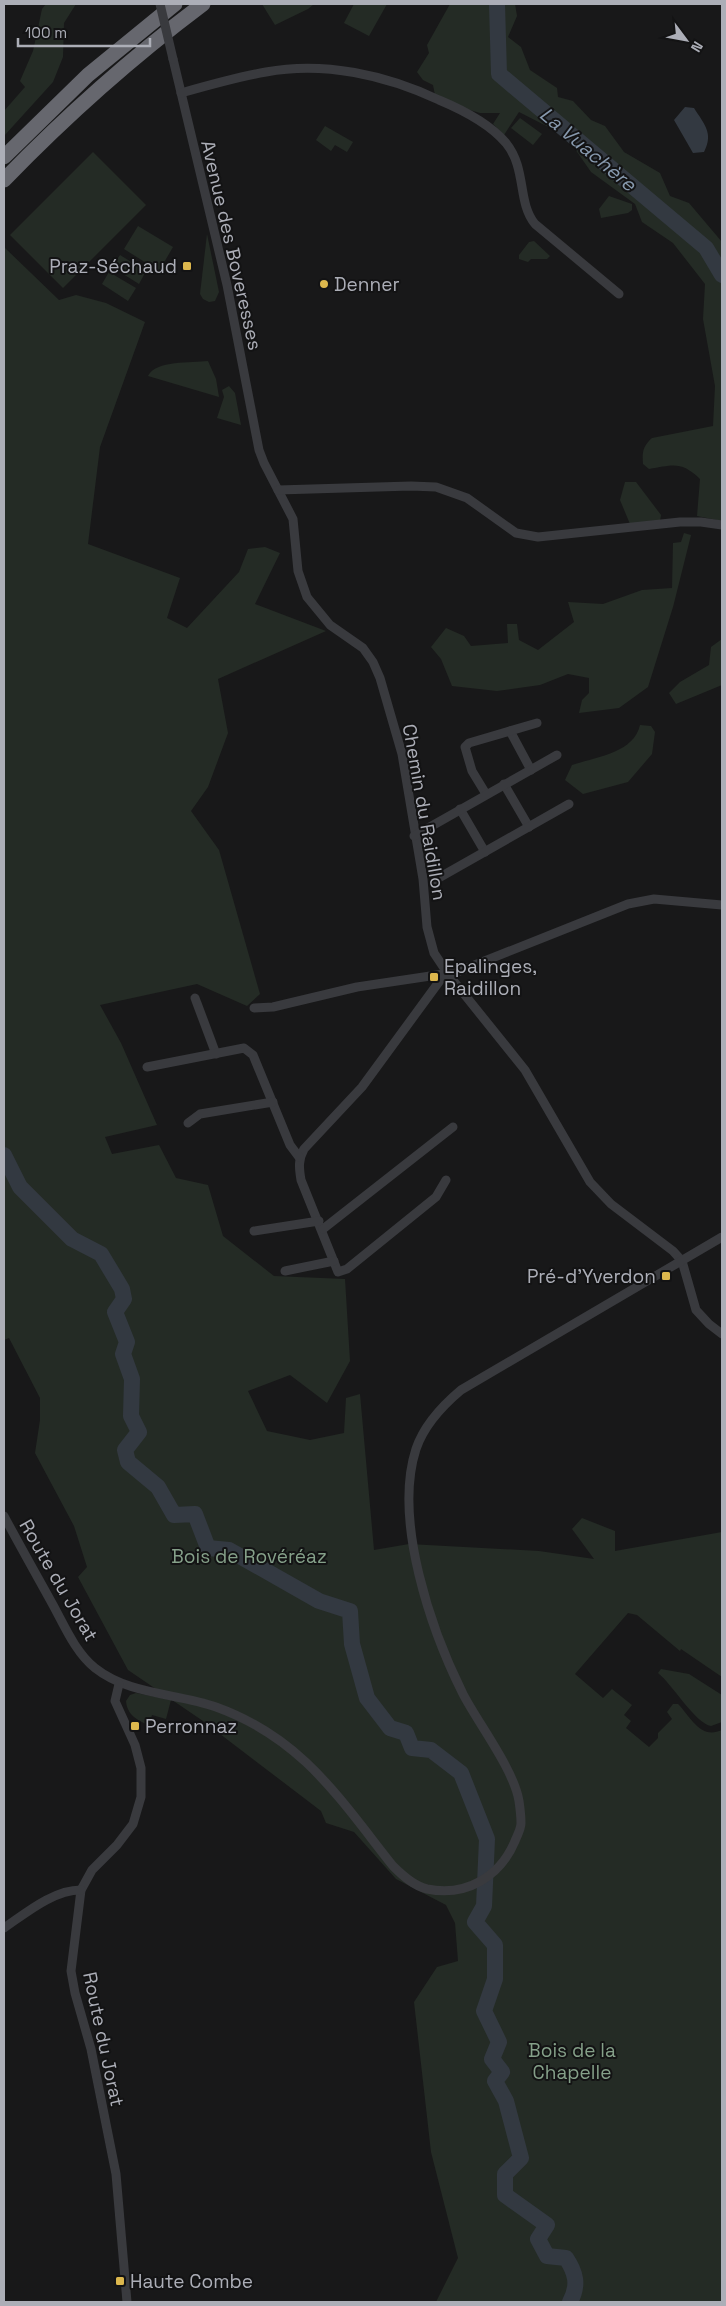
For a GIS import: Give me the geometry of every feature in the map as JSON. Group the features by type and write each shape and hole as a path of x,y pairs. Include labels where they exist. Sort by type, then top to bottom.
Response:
{"highway":[{"path":"4,157 88,75 175,4"},
{"path":"4,180 102,84 150,44 203,4"}],"street":[{"name":"Avenue des Boveresses","path":"160,4 227,285 259,450 278,490"},
{"path":"181,93 266,72 306,69 333,70 382,78 458,108 492,131 513,153 519,164 528,212 535,224 618,294"},
{"path":"278,490 436,487 467,498 516,533 538,537 680,522 722,525"},
{"name":"Chemin du Raidillon","path":"278,490 293,519 298,571 307,597 330,625 363,648 377,670 400,746 414,836 423,879 429,937 434,952 446,974 525,1070 590,1182 611,1204 672,1251 682,1261"},
{"path":"486,794 472,771 465,747 469,743 537,724"},
{"path":"510,731 531,770"},
{"path":"414,836 557,755"},
{"path":"504,784 529,827"},
{"path":"435,880 569,804"},
{"path":"460,809 485,852"},
{"path":"254,1008 274,1007 357,987 446,974 628,904 654,899 722,905"},
{"path":"299,1158 304,1149 362,1087 446,974"},
{"path":"195,998 216,1054"},
{"path":"147,1066 244,1048 254,1055 290,1145 299,1158 302,1180 338,1272 347,1269 436,1197 446,1180"},
{"path":"188,1123 200,1114 272,1102"},
{"path":"254,1231 321,1225 453,1127"},
{"path":"119,1684 183,1698 243,1718 282,1741 312,1766 393,1866 407,1879 426,1889 452,1892 464,1890 478,1884 496,1872 512,1848 521,1825 518,1799 512,1779 463,1694 440,1641 424,1596 410,1515 408,1488 417,1448 434,1416 462,1390 722,1237"},
{"path":"285,1271 334,1261"},
{"path":"682,1261 696,1310 722,1334"},
{"name":"Route du Jorat","path":"4,1516 75,1644 95,1668 119,1684 115,1701 135,1745 141,1768 141,1797 133,1824 117,1845 92,1870 81,1890 71,1971 75,1993 91,2049 116,2174 127,2302"},
{"path":"4,1928 42,1903 71,1890 81,1890"}],"green space":[{"path":"46,4 76,4 64,23 63,57 53,82 4,136 4,111 25,87 20,81 33,51 42,9"},
{"path":"262,4 314,4 308,9 275,25"},
{"path":"354,4 387,4 369,36 344,23"},
{"path":"450,4 515,4 517,16 508,37 521,47 530,70 557,88 558,97 573,101 591,120 605,126 624,152 660,173 670,196 689,203 722,242 722,521 697,516 700,479 688,469 677,466 665,466 649,469 643,464 644,450 652,438 713,426 715,386 703,319 705,284 673,243 642,222 635,204 591,172 566,136 519,112 504,135 493,124 500,113 480,113 436,100 433,85 423,80 417,72 429,53 427,45"},
{"path":"520,118 542,134 533,145 511,128"},
{"path":"325,126 353,142 347,152 335,145 331,151 316,140"},
{"path":"93,152 146,205 63,288 10,235"},
{"path":"609,196 632,204 632,210 628,213 601,218 599,209"},
{"path":"138,226 173,247 159,271 124,249"},
{"path":"207,234 219,292 215,301 209,302 203,299 200,294"},
{"path":"534,241 550,256 547,259 531,259 528,262 519,259 519,255 529,242"},
{"name":"Bois de Rovéréaz","path":"4,247 59,300 76,295 106,303 145,322 100,447 88,544 180,578 167,618 187,628 239,572 248,549 265,547 280,553 255,604 326,631 218,679 228,733 208,787 191,811 219,850 260,994 247,1006 197,984 100,1005 121,1043 157,1125 105,1137 112,1154 159,1145 176,1178 208,1185 223,1236 274,1276 345,1279 350,1361 327,1403 290,1375 248,1391 267,1431 310,1440 344,1433 346,1398 360,1394 374,1550 409,1544 539,1551 594,1559 572,1529 582,1518 615,1531 615,1551 722,1532 722,1677 681,1649 680,1651 637,1615 628,1613 575,1674 603,1698 612,1689 632,1705 624,1715 631,1721 626,1728 649,1747 658,1738 658,1733 672,1719 667,1712 673,1704 678,1704 702,1730 714,1732 722,1730 722,2302 436,2302 458,2258 431,2152 414,2002 437,1967 458,1961 455,1923 446,1905 396,1879 354,1832 326,1823 321,1811 203,1721 128,1670 78,1577 87,1567 74,1526 35,1453 40,1420 40,1398 9,1338 4,1340"},
{"path":"120,255 146,271 139,284 112,267"},
{"path":"109,272 136,288 128,301 102,284"},
{"path":"208,361 216,379 219,397 148,376 158,367 166,365"},
{"path":"229,386 235,393 241,425 217,418 224,397 222,390"},
{"path":"625,482 636,482 661,515 660,521 630,524 620,500"},
{"path":"684,533 691,535 673,607 648,687 619,708 579,713 582,700 589,693 589,678 568,674 540,685 497,691 452,686 441,659 431,647 446,628 464,636 471,646 508,643 507,624 517,624 519,640 538,650 574,622 568,602 603,604 642,590 672,588 673,543 681,542"},
{"path":"722,639 722,685 676,704 669,693 680,682 709,665 711,647"},
{"path":"640,725 651,726 655,732 652,754 628,782 583,794 565,780 572,765 622,748 630,742"},
{"path":"661,1669 689,1674 722,1695 722,1722 711,1726 698,1718 658,1673"},
{"path":"136,1693 171,1700 166,1719 152,1715 149,1725 134,1717 128,1710 126,1701 130,1695"}],"shaded area":[{"path":"685,107 694,108 704,124 708,139 704,152 693,153 674,120"}],"waterway":[{"name":"La Vuachère","path":"497,4 499,74 706,248 722,275"},
{"path":"4,1155 20,1187 72,1239 101,1254 122,1289 124,1299 115,1312 127,1342 123,1354 132,1379 131,1416 139,1432 125,1450 128,1462 158,1487 174,1515 195,1514 208,1548 229,1550 319,1601 350,1611 352,1644 367,1698 390,1728 406,1733 412,1748 431,1750 461,1773 487,1839 484,1906 475,1922 495,1945 495,1979 484,2011 499,2042 492,2059 502,2072 495,2081 506,2101 521,2158 505,2174 505,2195 547,2225 538,2239 547,2256 566,2258 575,2279 575,2290 570,2302"}],"place":[{"name":"Praz-Séchaud","path":"187,266"},
{"name":"Denner","path":"324,284"},
{"name":"Epalinges, Raidillon","path":"434,977"},
{"name":"Pré-d'Yverdon","path":"666,1276"},
{"name":"Perronnaz","path":"135,1726"},
{"name":"Haute Combe","path":"120,2281"}],"park label":[{"name":"Bois de la Chapelle","path":"572,2061"}]}
